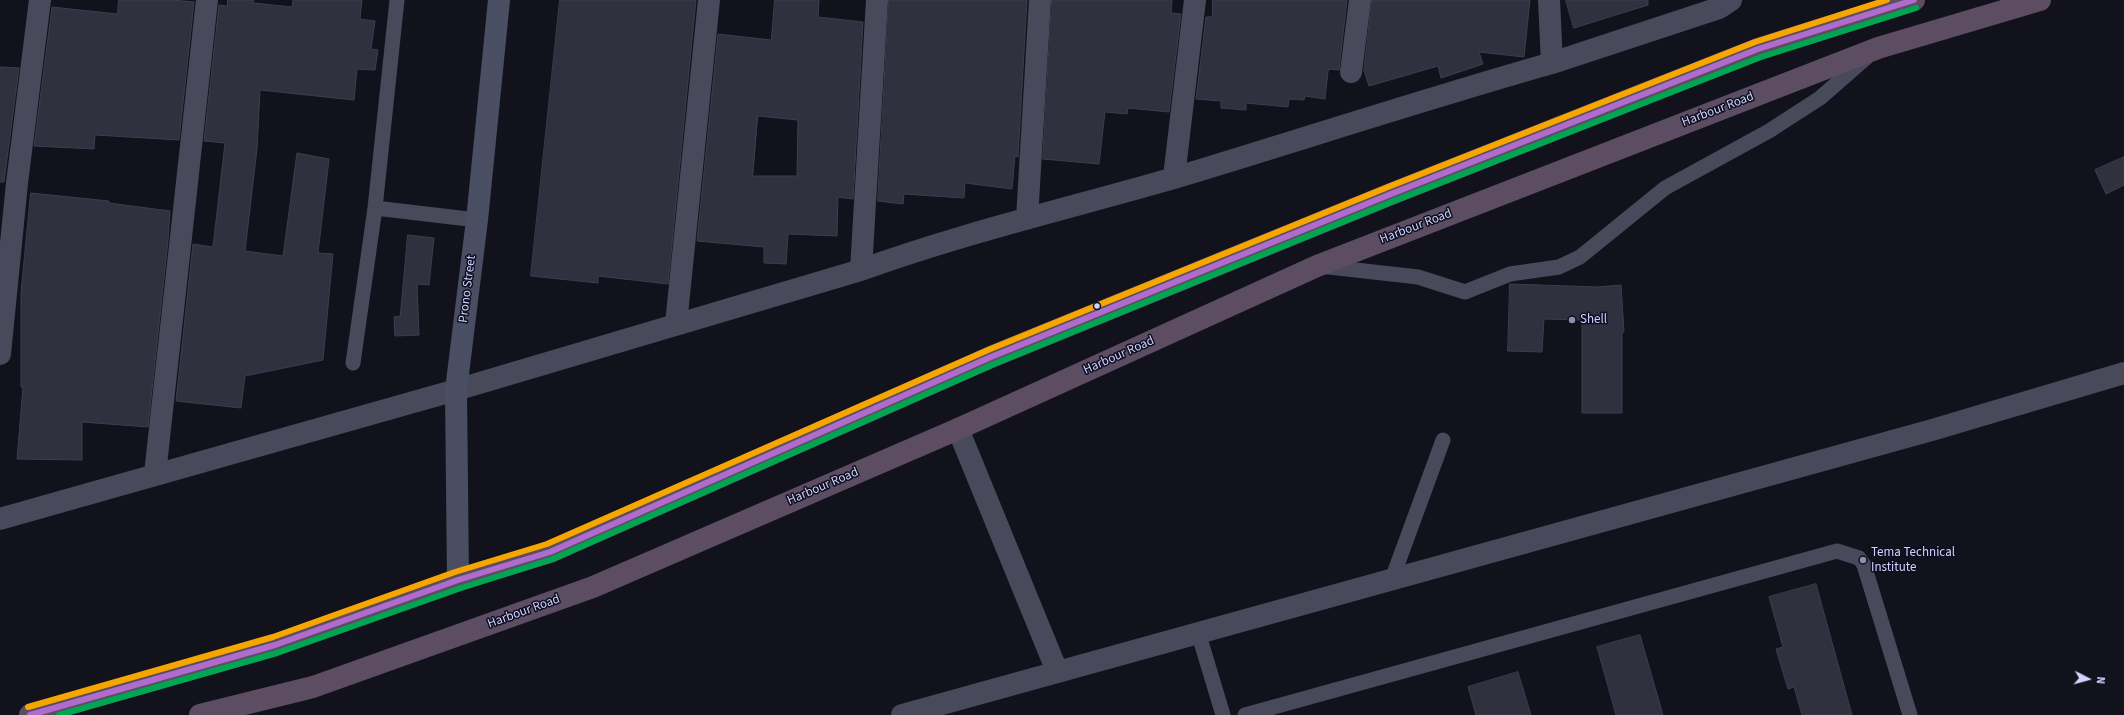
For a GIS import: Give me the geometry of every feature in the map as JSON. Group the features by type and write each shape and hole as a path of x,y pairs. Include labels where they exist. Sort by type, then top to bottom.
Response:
{"highway":[{"path":"30,715 275,645 458,580 550,552 991,357 1391,194 1758,49 1914,0"},
{"name":"Harbour Road","path":"200,715 313,687 593,587 958,429 1317,266 1878,48 2040,0"}],"street":[{"path":"0,354 9,182 40,0"},
{"path":"155,474 207,0"},
{"name":"Prono Street","path":"458,580 456,390 477,220 499,0"},
{"path":"676,324 709,0"},
{"path":"861,270 877,0"},
{"path":"1027,219 1040,0"},
{"path":"1174,177 1195,0"},
{"path":"1351,72 1360,0"},
{"path":"1549,0 1552,63"},
{"path":"0,519 456,390 861,270 891,259 1174,177 1427,99 1552,63 1720,8 1731,0"},
{"path":"902,715 1932,430 2124,373"},
{"path":"958,429 1057,671"}],"lane":[{"path":"353,363 375,208 397,0"},
{"path":"1317,266 1418,277 1465,292 1510,274 1559,267 1580,257 1665,188 1769,131 1820,98 1878,48"},
{"path":"375,208 477,220"},
{"path":"1392,579 1443,440"},
{"path":"1245,715 1837,551 1859,558 1864,565 1910,715"},
{"path":"1198,632 1223,715"}],"building":[{"path":"119,0 173,0 194,2 179,140 95,135 94,149 34,146 52,7 117,14"},
{"path":"228,0 254,0 253,3 292,7 293,0 362,0 360,19 375,21 371,49 378,50 375,70 357,69 354,100 260,90 257,149 245,251 283,256 297,153 329,159 318,253 333,254 323,360 245,376 241,408 176,401 193,244 213,247 225,143 204,141 219,5 227,6"},
{"path":"560,0 696,0 668,284 598,276 598,283 531,276"},
{"path":"775,0 819,0 818,17 863,22 853,199 838,197 837,236 788,234 786,264 764,263 764,247 697,241 718,34 771,40","holes":["758,116 798,120 797,176 753,176"]},
{"path":"889,0 1027,0 1018,157 1015,156 1012,189 965,183 964,198 904,194 903,204 878,201"},
{"path":"1052,0 1172,0 1171,13 1181,14 1169,112 1128,108 1127,114 1105,112 1099,164 1043,159"},
{"path":"1213,0 1347,0 1339,70 1330,69 1328,71 1325,99 1305,96 1304,100 1289,99 1288,107 1246,103 1246,110 1221,108 1221,101 1196,99 1206,17 1212,17"},
{"path":"1372,0 1530,0 1524,57 1479,52 1483,64 1441,78 1438,66 1369,86 1364,72"},
{"path":"1566,0 1648,0 1648,5 1574,28"},
{"path":"0,67 19,68 4,182 0,182"},
{"path":"2124,157 2124,185 2106,194 2095,170"},
{"path":"31,193 109,201 109,203 170,211 148,427 82,422 82,460 17,459 23,387 21,387 21,293"},
{"path":"408,235 434,238 429,285 417,284 419,335 395,336 394,317 400,316"},
{"path":"1510,284 1598,287 1621,285 1624,332 1622,332 1622,413 1582,413 1582,320 1544,319 1542,352 1508,351"},
{"path":"1816,584 1852,715 1802,715 1794,687 1788,689 1776,649 1783,647 1769,597"},
{"path":"1640,635 1663,715 1616,715 1597,647"},
{"path":"1518,672 1531,715 1476,715 1468,687"}],"transit line":[{"path":"28,707 273,637 455,572 547,544 988,350 1388,187 1755,42 1887,0"},
{"path":"30,715 275,645 458,580 550,552 991,357 1391,194 1758,49 1914,0"},
{"path":"59,715 277,653 461,588 553,559 994,364 1394,201 1761,57 1916,8"}],"place":[{"name":"Shell","path":"1572,320"},
{"name":"Tema Technical Institute","path":"1863,560"}]}
